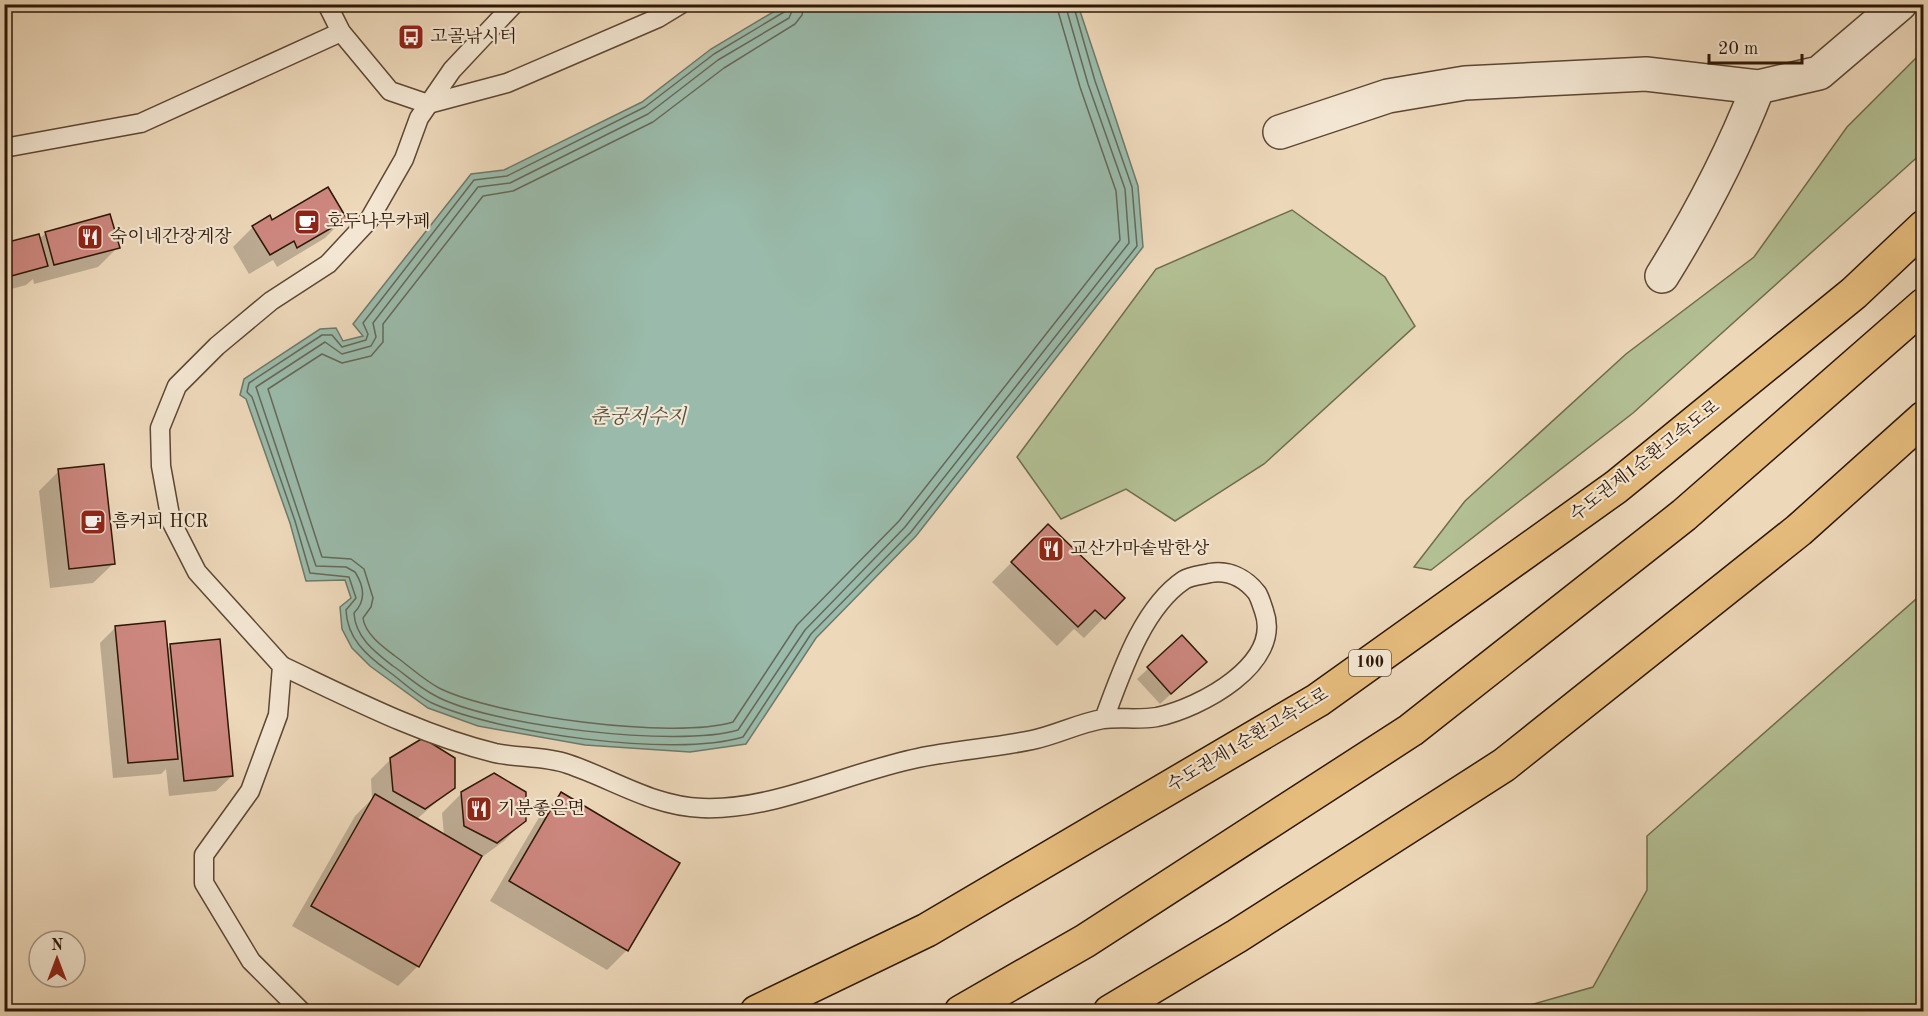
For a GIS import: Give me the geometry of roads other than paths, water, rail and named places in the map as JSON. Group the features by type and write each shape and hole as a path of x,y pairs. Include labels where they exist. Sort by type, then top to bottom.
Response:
{"highway":[{"name":"수도권제1순환고속도로","path":"757,1011 927,930 1318,700 1616,487 1854,293 1923,227"},
{"path":"961,1011 1085,941 1411,730 1684,515 1923,305"},
{"path":"1110,1011 1238,936 1504,765 1799,530 1923,418"}],"street":[{"path":"1280,132 1388,96 1465,83 1646,74 1758,87 1819,73 1900,4"},
{"path":"1662,276 1710,196 1736,145 1758,87"}],"lane":[{"path":"327,4 341,32 390,91 428,104 507,83 658,18 681,4"},
{"path":"513,4 452,70 428,104 419,118 404,159 369,220 328,264 271,301 217,346 177,386 160,428 161,466 171,521 196,572 282,666 365,705 424,729 494,752 566,763 612,784 671,804 703,808 745,804 916,758 1034,740 1104,719 1125,720 1156,717 1190,707 1252,666 1266,643 1268,622 1258,594 1237,575 1214,572 1185,579 1156,608 1130,650 1104,719"},
{"path":"4,148 141,123 341,32"},
{"path":"282,666 278,715 250,791 204,855 204,883 251,961 303,1011"}],"water":[{"name":"춘궁저수지","path":"785,5 1078,5 1138,186 1143,247 916,536 816,638 746,744 690,752 585,745 478,726 428,708 370,666 352,648 342,629 340,607 351,598 345,580 306,581 290,523 246,399 240,395 244,379 320,329 336,328 343,341 363,336 353,324 471,174 504,170 642,102 711,49"}],"place":[{"name":"고골낚시터","path":"411,37"},
{"name":"호두나무카페","path":"307,222"},
{"name":"숙이네간장게장","path":"90,237"},
{"name":"흠커피 HCR","path":"93,522"},
{"name":"교산가마솥밥한상","path":"1051,549"},
{"name":"기분좋은면","path":"479,809"}]}
